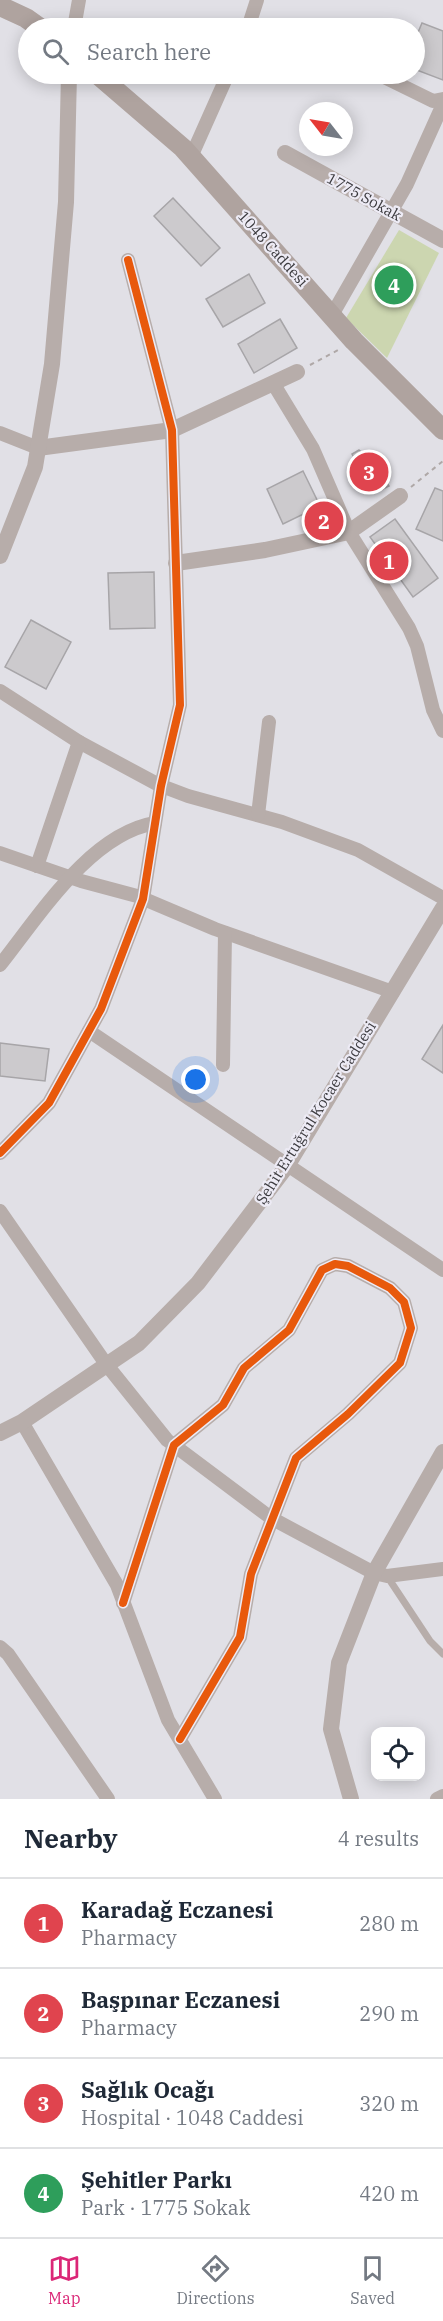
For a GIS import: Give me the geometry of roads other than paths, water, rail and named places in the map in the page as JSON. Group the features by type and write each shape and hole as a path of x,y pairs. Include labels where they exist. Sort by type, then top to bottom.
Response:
{"main road":[{"path":"0,6 26,18"},
{"name":"1048 Caddesi","path":"109,84 191,157 354,341 443,430"}],"street":[{"path":"76,18 79,0"},
{"path":"251,18 257,0"},
{"path":"0,556 35,467 52,364 66,202 69,84"},
{"path":"191,157 224,84"},
{"path":"332,315 407,184 440,101 401,84"},
{"name":"1775 Sokak","path":"285,153 443,240"},
{"path":"0,1153 49,1103 101,1009 143,899 155,822 180,705 172,430 128,260"},
{"path":"0,433 38,448 172,430 297,372"},
{"path":"273,383 313,449 349,532 409,628 417,646 433,710 443,731"},
{"path":"176,563 265,550 349,532 400,496"},
{"path":"0,691 79,742 162,786 358,849 443,898"},
{"path":"258,815 269,722"},
{"path":"37,866 79,742"},
{"path":"0,965 69,878 107,844 135,826 155,822"},
{"path":"0,853 69,878 143,899 225,933 393,992"},
{"name":"Şehit Ertuğrul Kocaer Caddesi","path":"0,1433 22,1422 139,1343 198,1283 287,1166 443,908"},
{"path":"223,1065 225,933"},
{"path":"89,1031 443,1270"},
{"path":"0,1211 106,1364 174,1445 270,1518 380,1574 443,1569"},
{"path":"123,1603 174,1445 224,1405 244,1368 289,1330 322,1270 335,1264 348,1266 390,1288 404,1302 411,1328 400,1363 348,1414 296,1458 270,1518 251,1574 240,1637 180,1740"},
{"path":"22,1422 117,1585 168,1720 214,1799"},
{"path":"351,1799 331,1729 339,1664 380,1574 441,1462"},
{"path":"0,1647 8,1654 108,1799"},
{"path":"437,1799 443,1796"}],"lane":[{"path":"380,1574 430,1641 443,1654"}],"place":[{"name":"Şehitler Parkı","path":"394,285"},
{"name":"Sağlık Ocağı","path":"369,472"},
{"name":"Başpınar Eczanesi","path":"324,521"},
{"name":"Karadağ Eczanesi","path":"389,561"}]}
